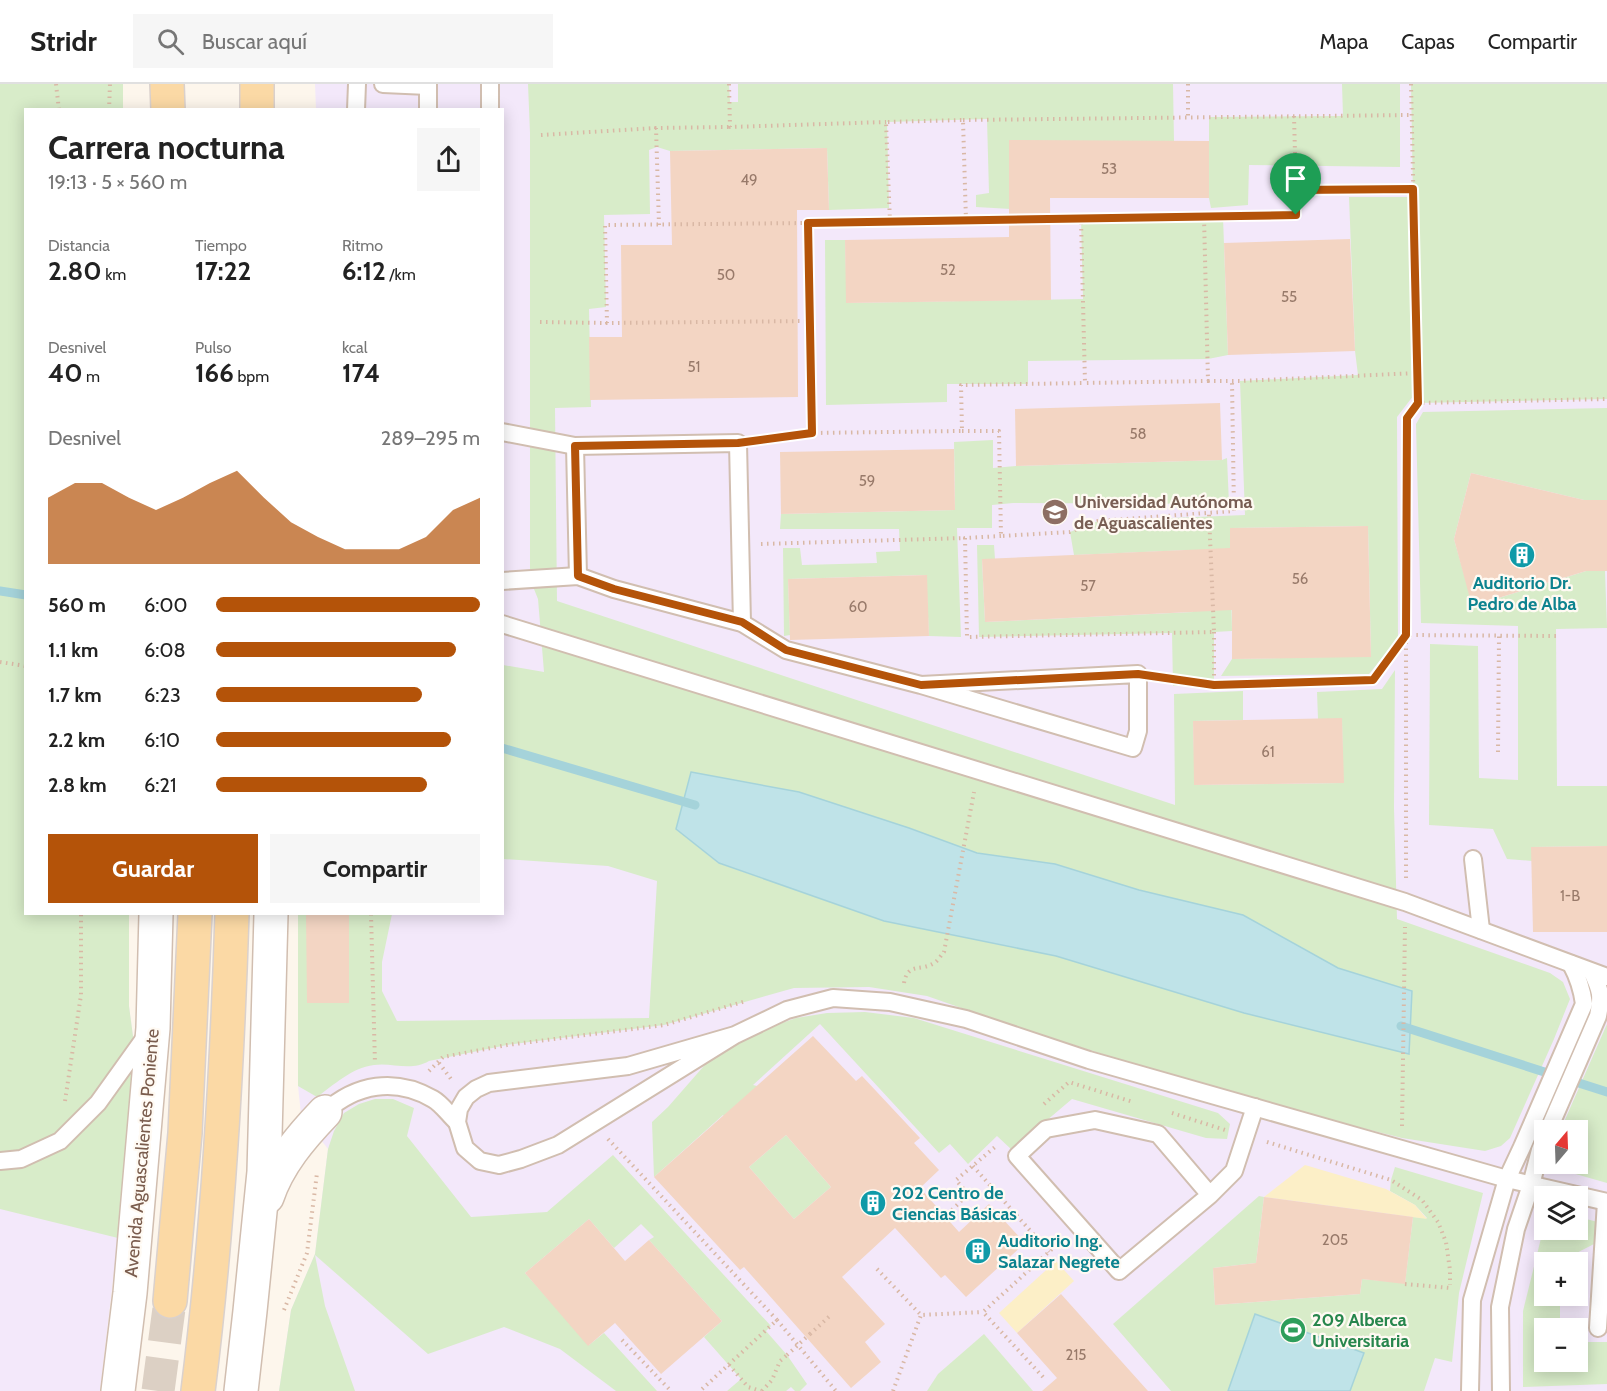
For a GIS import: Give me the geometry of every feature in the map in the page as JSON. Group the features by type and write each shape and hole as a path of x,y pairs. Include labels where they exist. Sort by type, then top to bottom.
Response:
{"main road":[{"path":"167,84 168,108"},
{"path":"257,84 257,108"},
{"name":"Avenida Aguascalientes Poniente","path":"170,1300 185,1132 195,915"},
{"path":"198,1391 207,1321 223,1132 232,915"}],"street":[{"name":"Avenida Aguascalientes Poniente","path":"118,1391 130,1293 153,1028 156,915"},
{"path":"241,1391 264,1172 271,915"},
{"path":"260,1218 269,1191 282,1165 298,1141 325,1112"}],"lane":[{"path":"356,108 357,84"},
{"path":"383,84 428,85 428,108"},
{"path":"490,84 490,108"},
{"path":"504,432 575,446 738,443 742,622"},
{"path":"575,446 578,576"},
{"path":"504,581 578,576 614,589 742,622 786,650 921,685 1133,748 1138,731 1138,674 921,685"},
{"path":"504,625 1405,902 1600,975 1595,1006 1552,1120"},
{"path":"1473,859 1481,930"},
{"path":"1570,964 1583,991 1595,1006"},
{"path":"735,1035 628,1066 489,1083 466,1097 459,1109 457,1122 465,1149 480,1161 499,1166 521,1159 558,1145 735,1035 787,1010 833,998 890,1002 966,1019 1089,1060 1507,1179 1606,1202 1598,1328"},
{"path":"1470,1391 1472,1300 1507,1179 1595,1006"},
{"path":"0,1161 21,1159 60,1141 98,1102 153,1028"},
{"path":"628,1066 641,1077 645,1091"},
{"path":"325,1112 335,1102 354,1091 375,1086 406,1088 434,1100 457,1122"},
{"path":"1210,1195 1158,1134 1095,1120 1046,1129 1017,1156 1119,1271 1210,1195 1234,1171 1255,1107"},
{"path":"1501,1391 1500,1307 1516,1229 1534,1174"}],"path":[{"path":"56,84 59,108"},
{"path":"109,108 110,84"},
{"path":"729,84 729,127"},
{"path":"1188,84 1188,118"},
{"path":"1405,902 1407,418 1418,403 1411,84"},
{"path":"541,135 656,128 963,120 1411,115"},
{"path":"607,323 605,225 1082,220 1296,215 1294,116"},
{"path":"963,120 966,221"},
{"path":"886,122 890,222"},
{"path":"656,128 659,225"},
{"path":"1296,190 1413,189"},
{"path":"1204,217 1208,381"},
{"path":"1082,220 1085,383"},
{"path":"808,223 812,433"},
{"path":"540,322 809,321"},
{"path":"962,431 961,385 1232,381 1418,372"},
{"path":"740,545 964,538 1070,532 1098,521 1234,511 1232,381"},
{"path":"1418,403 1607,399"},
{"path":"738,443 812,433 999,431 1001,536"},
{"path":"1209,514 1214,685"},
{"path":"964,538 967,637 1214,632"},
{"path":"1406,635 1556,636"},
{"path":"1138,674 1214,685 1373,680 1406,635"},
{"path":"1498,752 1499,636"},
{"path":"0,662 24,666"},
{"path":"902,992 905,975 911,969 934,963 944,952 974,792"},
{"path":"64,1112 81,995 81,915"},
{"path":"371,915 375,1086"},
{"path":"1402,1126 1405,922"},
{"path":"429,1072 443,1058 507,1045 664,1025 755,999"},
{"path":"593,1123 777,1320 836,1391"},
{"path":"973,1166 1049,1252"},
{"path":"877,1269 921,1315 983,1312 1078,1225"},
{"path":"1405,1284 1450,1288"},
{"path":"983,1312 1043,1377"},
{"path":"729,1365 748,1387 762,1391 772,1380 780,1361 832,1314"},
{"path":"893,1391 921,1315"},
{"path":"704,1390 777,1320"},
{"path":"622,1340 670,1391"}],"shaded area":[{"path":"0,84 123,84 123,108 24,108 24,915 129,915 129,1006 140,1089 118,1238 100,1391 0,1391"},
{"name":"Universidad Autónoma de Aguascalientes","path":"315,84 1607,84 1607,1391 279,1391 291,1310 315,1254 328,1149 301,1114 298,1086 298,915 504,915 504,108 316,108"}],"green space":[{"path":"0,84 123,84 123,108 24,108 24,915 129,915 129,1006 140,1089 118,1238 0,1209"},
{"path":"528,84 729,84 730,102 738,102 738,84 1173,84 1174,141 1009,141 1011,209 976,207 976,195 989,193 987,119 887,122 889,208 829,210 827,148 670,151 657,147 649,150 650,214 604,215 606,307 589,309 591,407 555,408 557,601 1175,805 1174,694 1243,691 1243,720 1193,721 1195,785 1343,783 1342,719 1318,719 1317,692 1382,689 1395,670 1394,808 1397,919 1550,973 1563,982 1570,999 1510,1138 1501,1146 1485,1151 1402,1138 1310,1115 1137,1065 927,996 869,987 794,988 664,1025 507,1045 415,1066 374,1065 350,1073 317,1097 298,1086 298,915 392,915 382,962 382,991 397,1021 649,1018 657,881 608,866 504,859 504,665 544,672 538,599 530,579 530,133","holes":["909,828 977,853 1055,864 1139,890 1243,916 1338,968 1412,991 1409,1053 1244,1013 1056,956 884,921 718,863 676,829"]},
{"path":"1342,84 1400,84 1400,167 1249,165 1248,205 1211,208 1209,117 1343,116"},
{"path":"1411,84 1607,84 1607,399 1418,403 1417,391 1397,417 1398,638 1369,674 1221,676 1232,659 1371,656 1368,526 1230,528 1232,631 1214,632 1214,685 1173,686 1172,633 979,637 977,545 994,545 995,559 982,560 985,622 1193,612 1190,550 1074,555 1070,532 1098,521 1245,515 1240,381 1358,375 1349,197 1413,197"},
{"path":"1223,217 1228,355 1208,359 1028,361 1028,384 947,384 947,402 826,405 825,240 845,240 847,303 1083,299 1081,220"},
{"path":"1607,408 1607,500 1584,500 1471,473 1454,539 1473,606 1586,571 1605,571 1607,628 1556,629 1557,786 1607,786 1607,846 1532,847 1532,861 1507,859 1493,829 1429,825 1430,644 1478,646 1479,778 1518,780 1518,626 1421,623 1416,424 1423,412"},
{"path":"993,440 993,468 1227,458 1229,504 1013,503 992,505 992,528 957,528 961,637 929,636 926,575 788,579 790,635 784,636 783,548 800,548 802,565 877,563 876,552 900,551 899,529 780,529 781,514 955,510 954,442"},
{"path":"865,1012 914,1018 1218,1113 1230,1124 1227,1139 1206,1138 1072,1099 1012,1150 997,1136 968,1164 950,1144 939,1153 820,1024 753,1085 757,1086 755,1149 723,1115 654,1177 652,1122 710,1059 754,1033 796,1018 827,1013"},
{"path":"1607,1024 1607,1183 1576,1174 1588,1174 1588,1120 1565,1120"},
{"path":"375,1099 393,1099 414,1108 407,1136 471,1217 547,1212 613,1155 771,1326 766,1331 787,1355 807,1384 800,1391 795,1391 791,1387 786,1391 727,1391 741,1379 704,1337 722,1321 649,1240 654,1237 641,1224 614,1248 589,1219 525,1273 589,1345 604,1333 657,1391 616,1391 560,1349 504,1327 428,1354 315,1255 325,1306 355,1391 279,1391 291,1310 315,1254 328,1149 334,1131 344,1113 359,1104"},
{"path":"786,1135 831,1187 794,1219 749,1167"},
{"path":"1395,1167 1483,1193 1459,1293 1452,1362 1435,1358 1424,1391 1171,1391 1113,1324 1259,1196 1264,1197 1256,1263 1213,1268 1215,1305 1360,1294 1362,1279 1405,1283 1413,1217 1427,1218 1415,1205 1390,1191"},
{"path":"1588,1220 1598,1222 1594,1244 1578,1252 1538,1252 1541,1240 1588,1240"},
{"path":"1534,1266 1534,1306 1560,1306 1560,1318 1534,1318 1534,1372 1588,1372 1588,1342 1607,1342 1607,1384 1523,1387 1523,1311"},
{"path":"984,1334 1033,1391 927,1391 938,1374"}],"sand":[{"path":"1305,1165 1386,1189 1415,1205 1427,1219 1264,1197"},
{"path":"1056,1261 1074,1281 1017,1333 999,1313"}],"water":[{"path":"691,772 799,792 977,853 1055,864 1139,890 1243,915 1338,968 1412,991 1409,1054 1244,1013 1056,956 884,921 719,863 676,829"},
{"path":"1255,1314 1364,1353 1350,1391 1228,1391"}],"building":[{"path":"1009,140 1209,141 1209,198 1050,198 1051,300 846,303 845,240 1009,237"},
{"path":"827,148 829,210 797,210 798,397 590,400 589,337 622,337 621,245 672,245 670,151"},
{"path":"1350,239 1355,351 1228,355 1224,243"},
{"path":"1220,403 1222,460 1016,466 1015,409"},
{"path":"954,449 955,510 781,514 780,452"},
{"name":"Auditorio Dr. Pedro de Alba","path":"1471,473 1584,500 1607,500 1607,571 1586,571 1472,606 1454,539"},
{"path":"1368,526 1371,657 1232,659 1232,610 985,622 982,559 1230,548 1230,528"},
{"path":"927,575 929,636 790,640 788,579"},
{"path":"1342,718 1344,783 1194,785 1193,721"},
{"path":"1607,846 1607,932 1533,932 1531,847"},
{"path":"306,915 349,915 349,1003 307,1003"},
{"name":"202 Centro de Ciencias Básicas","path":"813,1036 856,1081 862,1076 920,1138 914,1143 939,1170 920,1188 959,1232 989,1204 1025,1243 966,1297 945,1275 941,1278 895,1228 842,1277 885,1324 865,1342 881,1362 851,1388 744,1267 740,1270 654,1177","holes":["786,1135 831,1187 794,1219 749,1167"]},
{"path":"1264,1197 1413,1217 1405,1284 1362,1279 1360,1294 1215,1305 1213,1268 1256,1263"},
{"path":"589,1219 625,1261 649,1240 722,1321 661,1374 615,1323 588,1346 525,1273"},
{"path":"1061,1294 1148,1391 1042,1391 1057,1378 1017,1333"}],"waterway":[{"path":"0,591 24,595"},
{"path":"504,749 695,805"},
{"path":"1401,1026 1607,1092"}],"tunnel":[{"path":"158,1391 170,1301"}],"place":[{"name":"Universidad Autónoma de Aguascalientes","path":"1055,512"},
{"name":"Auditorio Dr. Pedro de Alba","path":"1522,555"},
{"name":"202 Centro de Ciencias Básicas","path":"873,1203"},
{"name":"Auditorio Ing. Salazar Negrete","path":"978,1251"},
{"name":"209 Alberca Universitaria","path":"1293,1330"}],"route":[{"path":"1413,189 1418,403 1407,418 1406,635 1373,680 1214,685 1138,674 921,685 786,650 742,622 614,589 578,576 575,446 738,443 812,433 808,223 1296,215 1296,190 1413,189"}]}
